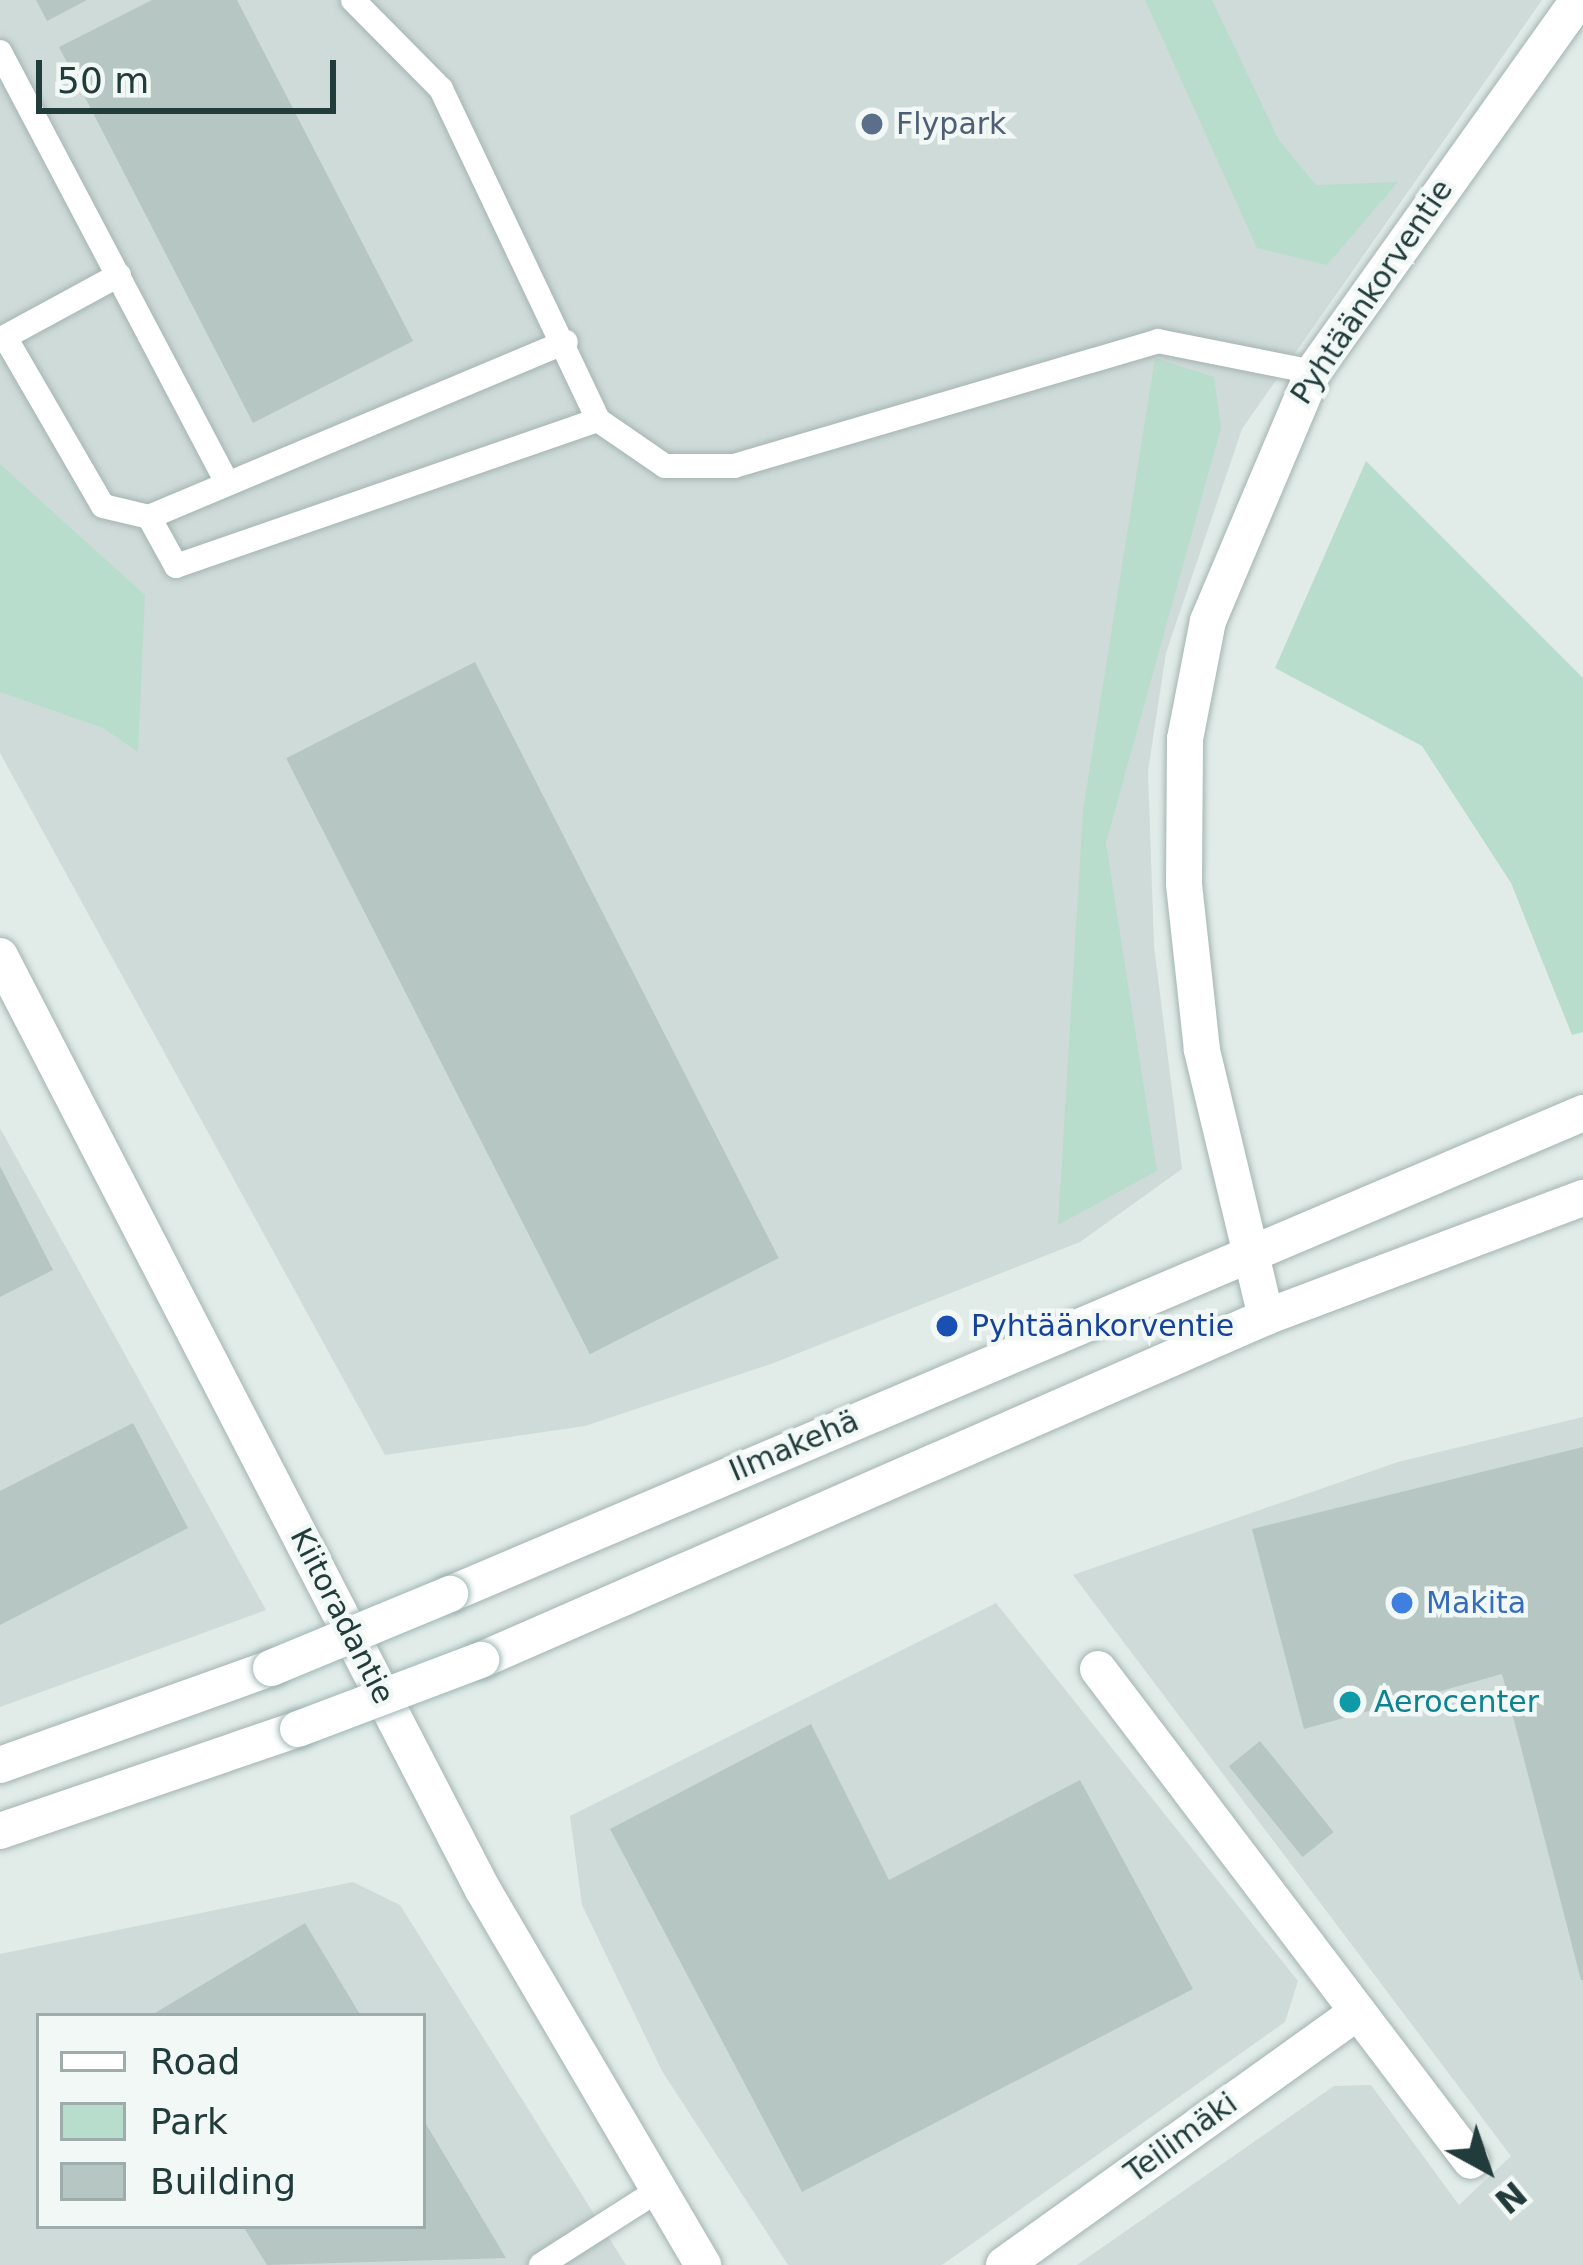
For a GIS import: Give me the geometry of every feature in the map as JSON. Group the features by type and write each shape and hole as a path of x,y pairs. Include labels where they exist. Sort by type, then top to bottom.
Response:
{"main road":[{"name":"Pyhtäänkorventie","path":"1266,1317 1202,1050 1184,883 1185,740 1215,599 1313,372 1578,0"},
{"name":"Kiitoradantie","path":"0,956 483,1890 655,2192 703,2265"},
{"name":"Ilmakehä","path":"0,1765 272,1668 1247,1250 1583,1113"},
{"path":"0,1832 481,1660 1266,1317 1583,1198"},
{"path":"1098,1669 1471,2161"},
{"name":"Teilimäki","path":"1004,2265 1358,2012"}],"lane":[{"path":"353,0 441,89 566,342 598,420 665,466 734,466 1158,341 1313,372"},
{"path":"0,52 226,480"},
{"path":"119,275 4,337 103,506 149,517 226,480 566,342"},
{"path":"149,517 176,566 598,420"},
{"path":"541,2265 655,2192"}],"shaded area":[{"path":"0,0 1542,0 1242,429 1166,653 1148,771 1154,946 1182,1169 1080,1242 771,1364 585,1426 385,1455 0,753"},
{"path":"0,1128 266,1610 0,1707"},
{"path":"1583,1417 1583,2265 1077,2265 1334,2086 1371,2085 1459,2205 1511,2156 1073,1575 1398,1462"},
{"path":"996,1603 1298,1981 1285,2022 942,2265 788,2265 662,2071 582,1905 570,1816"},
{"path":"353,1882 400,1905 626,2265 0,2265 0,1954"}],"green space":[{"path":"1145,0 1212,0 1279,140 1316,185 1398,182 1327,265 1257,248"},
{"path":"1155,358 1214,377 1221,428 1106,843 1157,1171 1058,1225 1083,810"},
{"path":"1366,461 1583,678 1583,1032 1572,1035 1511,883 1422,746 1275,668"},
{"path":"0,464 145,595 138,752 103,728 0,692"}],"building":[{"path":"36,0 87,0 47,21"},
{"path":"152,0 237,0 413,341 253,423 59,47"},
{"path":"475,662 779,1258 590,1354 286,758"},
{"path":"0,1166 53,1270 0,1297"},
{"path":"133,1423 188,1528 0,1625 0,1491"},
{"name":"Aerocenter","path":"1583,1447 1581,1980 1502,1674 1304,1729 1252,1529"},
{"path":"811,1724 889,1880 1080,1780 1193,1989 802,2192 610,1829"},
{"path":"1260,1741 1334,1832 1303,1857 1229,1766"},
{"path":"305,1923 359,2013 155,2013"},
{"path":"426,2124 506,2258 267,2265 245,2229 426,2229"}],"place":[{"name":"Flypark","path":"872,124"},
{"name":"Pyhtäänkorventie","path":"947,1326"},
{"name":"Makita","path":"1402,1603"},
{"name":"Aerocenter","path":"1350,1702"}]}
